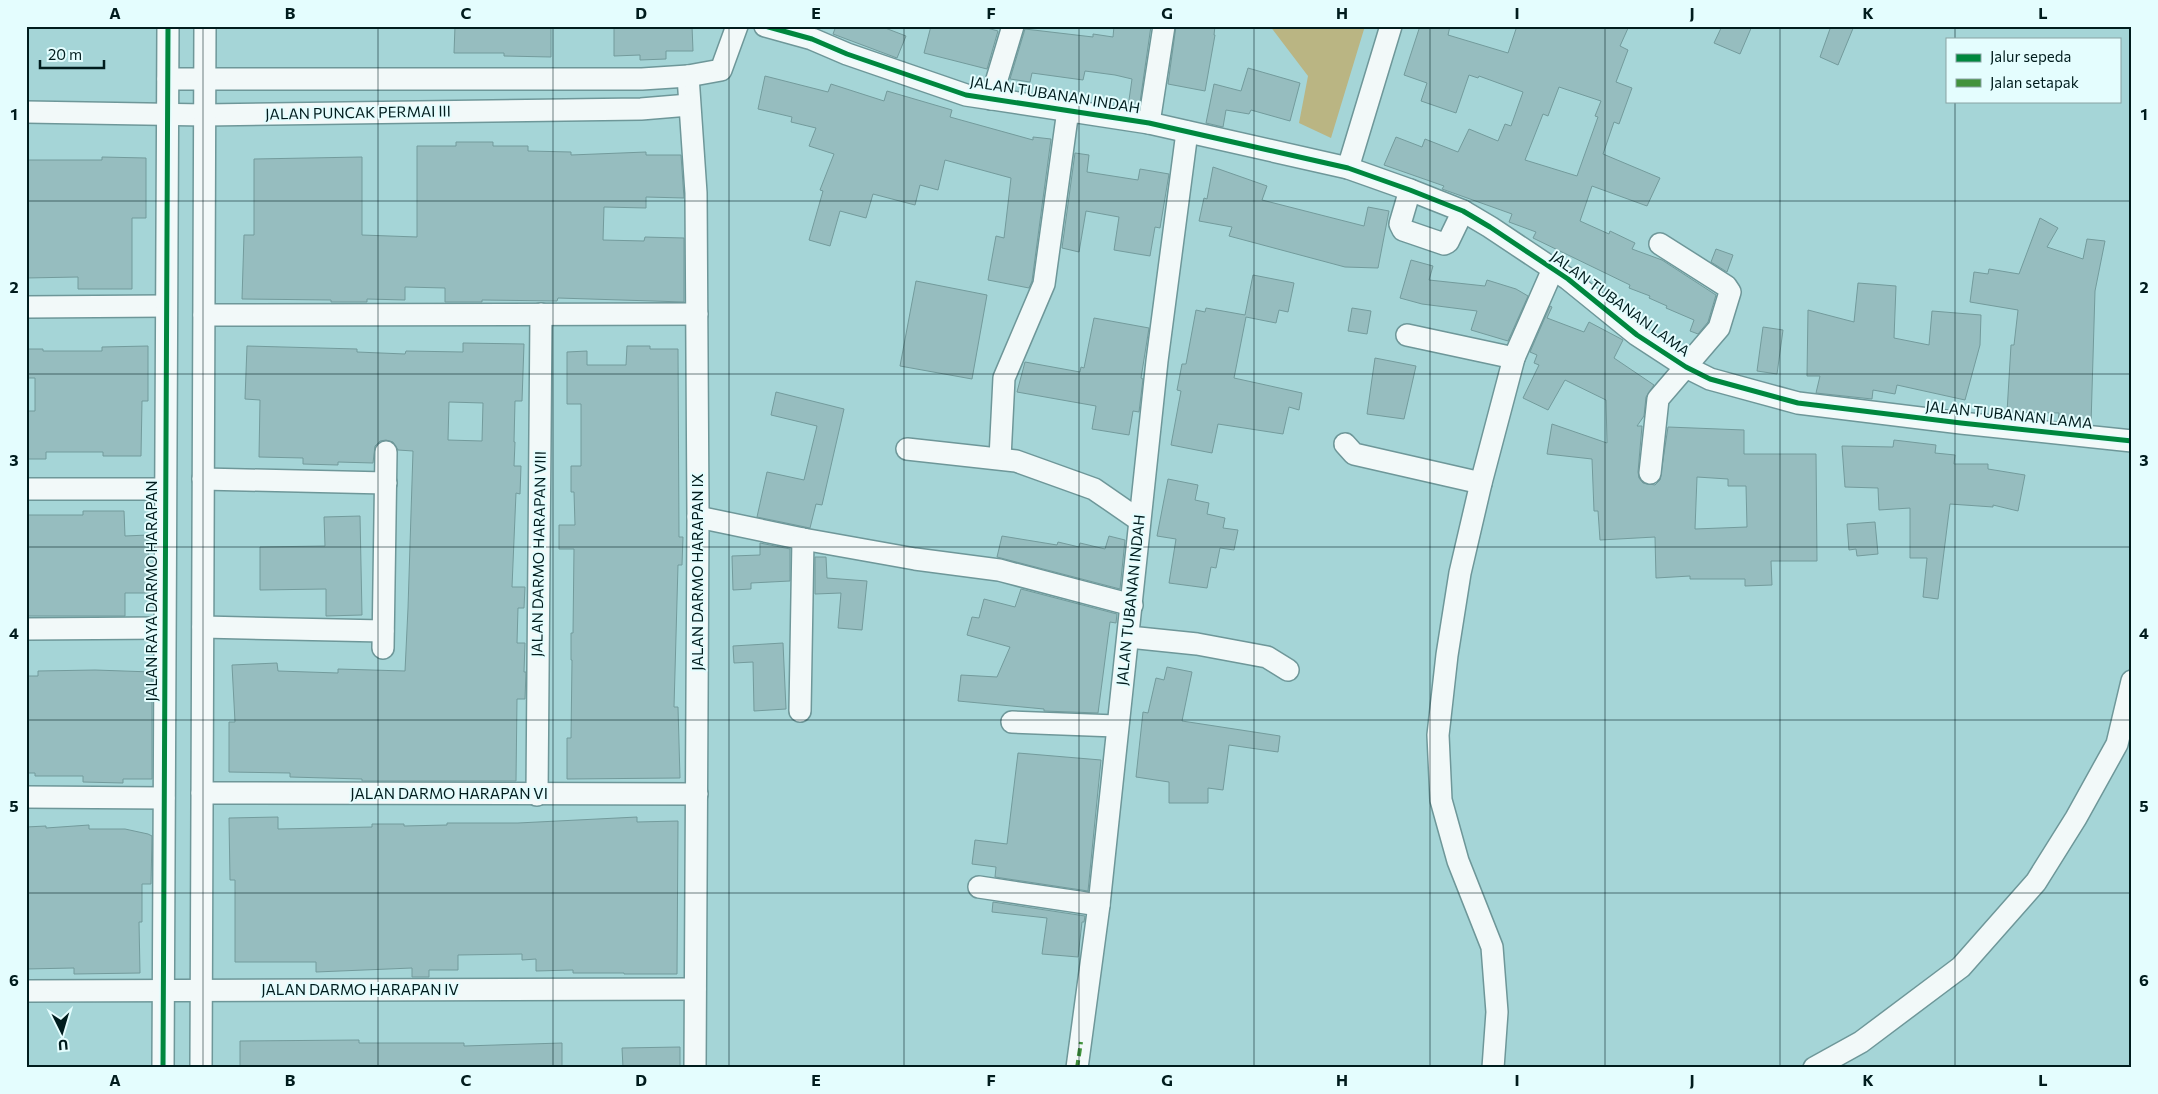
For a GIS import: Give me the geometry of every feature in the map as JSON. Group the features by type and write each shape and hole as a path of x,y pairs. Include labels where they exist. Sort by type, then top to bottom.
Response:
{"street":[{"name":"JALAN RAYA DARMO HARAPAN","path":"163,1068 166,306 159,114 168,79 168,26"},
{"path":"201,1068 205,26"},
{"path":"168,79 642,79 688,76 721,70 737,26"},
{"name":"JALAN TUBANAN INDAH","path":"765,26 812,39 847,54 966,95 1149,122 1348,168"},
{"path":"991,99 1013,26"},
{"path":"1149,122 1164,26"},
{"path":"1348,168 1392,26"},
{"name":"JALAN DARMO HARAPAN IX","path":"688,76 696,193 697,314 698,517 695,1068"},
{"name":"JALAN PUNCAK PERMAI III","path":"26,112 205,115 641,108 689,105"},
{"path":"1000,458 1004,378 1044,284 1068,110"},
{"name":"JALAN TUBANAN INDAH","path":"1078,1068 1098,905 1116,726 1132,606 1157,361 1186,132"},
{"name":"JALAN TUBANAN LAMA","path":"1348,168 1463,211 1553,269 1637,335 1686,368 1710,379 1798,403 2132,441"},
{"path":"1410,190 1400,224 1404,230 1444,244 1448,242 1463,211"},
{"path":"1650,473 1656,405 1669,386 1720,328 1730,292 1726,286 1660,244"},
{"path":"1493,1068 1497,1012 1492,947 1458,861 1441,800 1438,735 1447,655 1460,572 1481,483 1514,358 1553,269"},
{"path":"26,307 166,306"},
{"name":"JALAN DARMO HARAPAN VIII","path":"537,795 541,314"},
{"path":"204,315 697,314"},
{"path":"1407,335 1514,358"},
{"path":"1345,444 1354,454 1481,483"},
{"path":"906,449 1016,461 1094,489 1140,520"},
{"path":"203,627 383,640 386,452"},
{"path":"203,480 386,483"},
{"path":"26,489 165,489"},
{"path":"698,517 803,539 915,559 999,570 1132,606"},
{"path":"800,711 803,539"},
{"path":"26,629 164,628"},
{"path":"1128,637 1197,644 1267,657 1288,670"},
{"path":"1814,1068 1861,1042 1961,966 2036,882 2076,818 2117,744 2132,681"},
{"path":"1012,722 1116,726"},
{"name":"JALAN DARMO HARAPAN VI","path":"202,793 696,794"},
{"path":"26,797 164,798"},
{"path":"980,887 1098,905"},
{"name":"JALAN DARMO HARAPAN IV","path":"26,992 694,990"}],"shaded area":[{"path":"1270,26 1365,26 1331,138 1299,123 1308,76"}],"building":[{"path":"455,26 551,26 551,57 504,56 504,53 454,53"},
{"path":"614,26 692,26 693,51 666,51 666,59 640,60 640,55 614,56"},
{"path":"836,26 880,26 906,36 897,58 833,34"},
{"path":"931,26 980,26 998,31 987,69 924,53"},
{"path":"1114,26 1151,26 1139,109 1128,107 1132,79 1115,75 1085,71 1083,80 1032,73 1030,82 1010,79 1025,29 1093,37 1093,34 1113,37"},
{"path":"1176,26 1215,26 1205,91 1168,84"},
{"path":"1420,26 1450,26 1448,35 1508,53 1517,26 1629,26 1620,46 1628,50 1616,82 1632,88 1619,124 1614,122 1603,154 1660,178 1647,206 1592,186 1580,221 1609,234 1610,231 1635,243 1632,249 1662,260 1716,295 1708,322 1698,334 1690,331 1694,320 1666,308 1667,306 1649,298 1650,296 1629,288 1630,285 1533,238 1536,232 1509,222 1512,214 1442,189 1444,186 1384,165 1396,137 1422,147 1425,139 1458,152 1469,129 1498,141 1505,124 1511,126 1523,92 1479,76 1478,78 1469,75 1456,113 1421,101 1427,83 1404,75","holes":["1559,87 1601,101 1595,116 1598,117 1577,176 1525,160 1543,114 1548,116"]},
{"path":"1722,26 1752,26 1740,54 1714,43"},
{"path":"1831,26 1854,26 1838,65 1820,57"},
{"path":"1248,68 1300,83 1290,121 1251,110 1249,114 1226,110 1223,127 1206,123 1214,84 1241,91"},
{"path":"765,76 828,92 831,84 884,101 887,91 952,110 950,117 1033,140 1033,137 1051,139 1032,281 1029,288 988,280 996,236 1004,238 1011,178 945,160 938,190 920,185 915,205 873,194 866,218 840,211 830,246 809,240 823,191 820,190 834,154 809,146 816,128 791,122 792,117 758,109"},
{"path":"456,142 493,142 493,146 528,146 528,151 571,152 571,155 646,152 646,155 681,155 684,198 646,197 646,208 604,207 603,240 644,241 645,237 684,238 684,302 558,298 557,301 482,300 482,302 445,302 445,288 405,287 405,300 367,299 367,302 331,302 331,300 242,299 244,235 254,235 254,159 362,157 362,235 417,237 417,146 456,146"},
{"path":"1075,153 1089,155 1087,172 1138,180 1140,169 1169,174 1160,228 1155,227 1150,256 1114,250 1119,217 1086,211 1079,252 1062,248"},
{"path":"102,157 146,158 146,218 132,218 132,289 78,289 78,277 26,278 26,160 102,160"},
{"path":"1213,167 1267,186 1262,200 1364,226 1368,207 1389,211 1378,268 1345,267 1229,236 1232,227 1199,221 1204,198 1207,199"},
{"path":"2040,218 2058,228 2047,247 2083,259 2087,239 2105,241 2095,291 2091,424 2058,421 2059,413 2007,412 2011,345 2014,345 2018,310 1970,302 1974,272 1988,274 1989,269 2019,274"},
{"path":"1716,249 1733,255 1727,272 1711,262"},
{"path":"1411,260 1433,266 1429,280 1485,286 1487,280 1516,289 1528,296 1508,341 1471,330 1477,311 1422,304 1400,298"},
{"path":"1253,275 1294,283 1288,312 1279,310 1276,323 1246,317 1234,378 1302,393 1299,410 1289,407 1283,434 1218,424 1212,453 1171,445 1181,391 1177,390 1182,364 1186,364 1196,310 1205,312 1206,308 1245,315"},
{"path":"916,281 987,295 972,379 900,366"},
{"path":"1858,283 1896,286 1894,338 1929,345 1932,311 1981,315 1980,345 1965,400 1897,385 1895,394 1873,390 1872,399 1816,393 1820,376 1807,376 1808,310 1854,322"},
{"path":"1550,306 1552,307 1547,318 1584,332 1589,322 1623,340 1614,358 1654,385 1646,397 1644,416 1637,426 1642,426 1638,472 1639,478 1643,483 1655,485 1660,480 1668,427 1744,430 1744,454 1816,454 1817,561 1771,561 1772,585 1745,586 1745,579 1690,579 1690,576 1656,578 1655,537 1600,540 1598,511 1594,511 1592,459 1547,454 1552,424 1607,443 1606,400 1565,380 1548,410 1523,398 1539,365 1534,363 1537,355 1530,352","holes":["1697,477 1728,479 1728,486 1746,486 1747,527 1695,529"]},
{"path":"1352,308 1371,311 1367,334 1348,331"},
{"path":"1094,318 1149,328 1141,378 1143,379 1139,412 1133,411 1129,435 1092,429 1096,406 1017,392 1025,362 1080,372 1081,367 1084,368"},
{"path":"1763,327 1783,330 1777,374 1757,371"},
{"path":"463,343 524,344 522,401 515,401 514,442 514,466 521,466 520,494 516,493 512,587 525,587 524,608 518,608 517,643 525,643 524,672 526,672 525,699 517,699 516,781 362,781 362,779 290,777 290,773 229,772 229,722 235,722 232,665 277,663 278,671 338,673 338,669 405,671 408,608 413,451 398,450 393,442 386,440 380,441 375,446 373,463 303,464 303,458 259,457 260,400 245,399 247,346 357,349 357,352 405,354 406,351 463,352","holes":["449,402 483,403 482,441 448,440"]},
{"path":"148,346 148,401 142,401 141,456 103,456 103,452 46,452 46,459 26,459 26,411 35,411 35,378 26,378 26,349 43,349 43,351 102,351 102,347"},
{"path":"627,346 650,346 650,349 678,349 679,537 683,537 682,565 678,565 674,707 678,707 680,778 567,779 567,738 571,738 571,633 573,633 574,549 559,549 559,525 575,525 574,492 571,492 571,466 581,466 581,404 567,404 567,352 587,351 587,365 626,365"},
{"path":"1375,358 1416,366 1404,419 1367,414"},
{"path":"776,392 844,409 822,505 816,504 810,528 757,517 767,472 804,480 817,426 771,415"},
{"path":"1894,440 1936,445 1935,453 1955,455 1954,464 1988,464 1988,469 2025,475 2018,511 1993,505 1993,507 1950,504 1938,599 1923,597 1927,558 1910,558 1910,508 1879,510 1878,488 1845,487 1842,446 1893,447"},
{"path":"1168,479 1198,485 1195,500 1209,503 1207,514 1225,518 1223,528 1238,530 1234,550 1220,548 1216,568 1211,567 1207,588 1169,583 1176,539 1157,536"},
{"path":"83,511 124,511 125,536 148,535 149,593 125,593 125,616 26,616 26,515 83,515"},
{"path":"360,516 362,615 326,616 326,589 260,590 260,547 325,546 324,517"},
{"path":"1875,522 1878,554 1857,556 1856,549 1849,550 1847,524"},
{"path":"1002,536 1057,545 1058,542 1079,547 1080,543 1105,549 1109,536 1125,540 1120,589 997,557"},
{"path":"760,543 790,549 790,581 751,583 751,589 733,590 732,556 760,555"},
{"path":"815,557 826,557 827,578 867,581 862,630 838,628 841,593 815,594"},
{"path":"1021,589 1117,614 1116,623 1110,622 1098,713 1044,711 1044,709 958,701 961,675 997,677 1010,647 967,635 972,617 979,618 984,599 1015,607"},
{"path":"783,643 786,709 754,711 753,662 734,663 733,646"},
{"path":"1167,667 1192,672 1182,721 1280,736 1278,752 1229,745 1223,790 1208,788 1208,803 1169,803 1169,782 1136,777 1143,712 1148,713 1156,678 1164,680"},
{"path":"38,671 152,672 152,779 123,779 123,783 83,782 83,776 35,776 35,773 26,773 26,676 38,676"},
{"path":"1018,753 1101,760 1088,891 995,877 996,867 972,864 975,840 1007,844"},
{"path":"278,817 278,829 372,827 372,824 404,824 404,826 447,825 447,823 518,823 637,817 637,822 678,821 677,974 573,973 573,970 536,971 536,959 522,960 522,954 458,955 458,970 429,970 429,977 412,977 412,968 316,972 316,962 235,962 235,880 230,880 229,818"},
{"path":"89,825 89,829 125,829 152,836 151,884 142,884 142,922 139,922 140,973 74,974 74,968 26,969 26,827 46,826 46,828"},
{"path":"993,902 1085,916 1084,922 1082,922 1078,957 1042,954 1047,918 992,912"},
{"path":"359,1040 359,1043 464,1043 464,1046 562,1043 562,1068 240,1068 240,1041"},
{"path":"680,1047 680,1068 623,1068 622,1048"}],"marked path":[{"path":"1077,1068 1081,1042"}],"cycle path":[{"path":"163,1068 168,26"},
{"path":"765,26 812,39 847,54 966,95 1149,123 1348,168 1410,190 1463,211 1490,227 1568,279 1637,335 1686,367 1710,379 1798,403 2132,441"}]}
